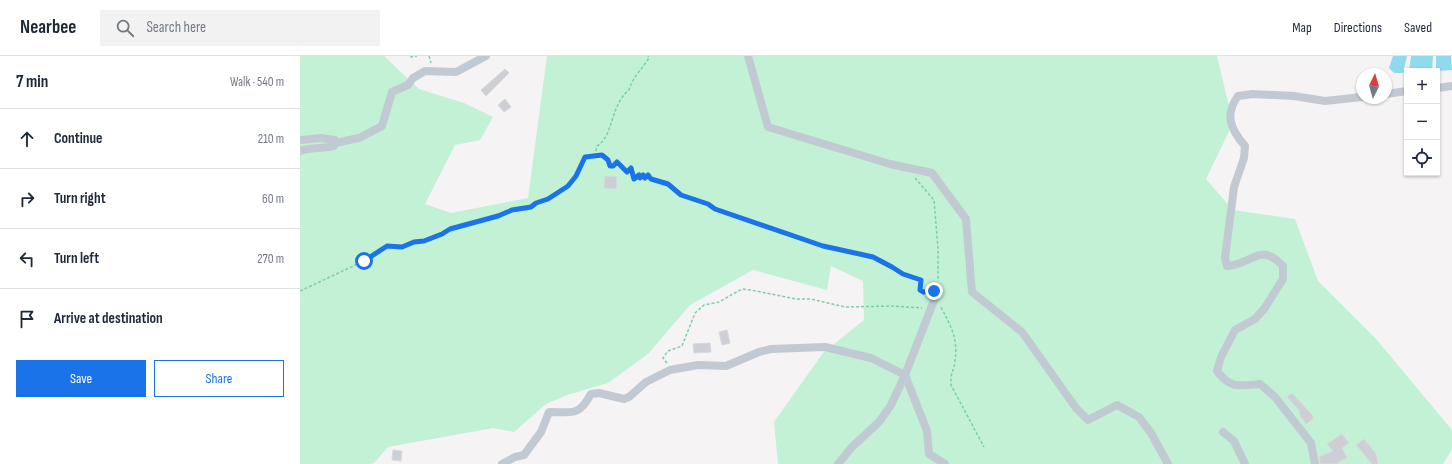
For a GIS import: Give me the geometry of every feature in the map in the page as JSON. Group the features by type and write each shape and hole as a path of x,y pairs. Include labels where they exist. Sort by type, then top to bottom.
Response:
{"street":[{"path":"300,151 315,147 331,147 334,146 335,143 359,138 382,126 392,92 408,85 413,78 425,71 456,72 486,56"},
{"path":"748,56 768,126 890,164 932,173 966,219 972,292 1022,332 1076,408 1088,420 1117,405 1139,417 1151,433 1168,464"},
{"path":"1440,88 1452,86"},
{"path":"1392,93 1404,91"},
{"path":"1315,464 1311,443 1275,397 1260,384 1238,386 1226,382 1217,371 1221,357 1235,330 1255,319 1264,309 1283,280 1283,266 1276,258 1265,254 1251,257 1235,266 1228,266 1225,258 1234,187 1244,158 1245,146 1234,133 1231,121 1232,104 1238,96 1252,94 1294,96 1325,101 1356,98"},
{"path":"300,140 321,138 335,140 335,143"},
{"path":"838,464 852,447 879,422 890,405 905,375 938,290"},
{"path":"502,464 515,457 524,455 541,432 549,412 562,414 576,412 582,407 591,394 599,392 624,399 629,397 646,382 670,370 684,366 726,366 759,352 771,349 825,347 871,358 905,375 927,431 929,454 945,464"},
{"path":"1223,432 1234,441 1245,464"}],"path":[{"path":"410,56 411,58 417,56"},
{"path":"595,156 597,146 604,142 616,105 623,94 629,90 631,83 642,70 649,58 648,56"},
{"path":"300,291 364,261 387,246 402,247 414,242 424,241 450,229 498,216 512,210 531,207 536,203 548,199 568,186 576,176 585,157 602,155 608,160 610,166 620,162 627,172 631,168 634,179 639,175 640,178 643,175 645,178 648,175 651,179 668,184 681,195 708,204 715,209 823,246 873,257 903,274 921,280 920,290 923,292 938,290 938,249 934,200 914,177"},
{"path":"684,366 666,363 663,358 668,351 682,346 695,313 704,305 719,302 742,290 752,290 796,299 811,299 846,307 892,306 917,309 924,307"},
{"path":"940,305 953,330 956,341 955,362 950,376 951,385 984,447"}],"green space":[{"path":"300,56 384,56 419,89 464,103 493,117 480,140 455,145 425,204 451,213 528,198 547,56 1217,56 1233,123 1206,179 1233,210 1295,219 1318,281 1377,340 1452,430 1452,449 1443,464 778,464 774,422 823,353 864,320 863,281 831,266 827,290 753,270 690,305 648,354 608,383 567,395 546,404 514,432 493,428 388,447 374,463 369,464 300,464"}],"water":[{"path":"1393,56 1407,56 1403,73 1394,73 1392,68 1389,68"},
{"path":"1411,56 1433,56 1432,68 1409,68"},
{"path":"1436,56 1451,56 1452,70 1440,71 1440,68 1436,68"}],"building":[{"path":"505,69 509,73 486,96 481,90"},
{"path":"505,99 511,107 504,112 498,105"},
{"path":"605,176 617,177 616,189 604,188"},
{"path":"727,330 730,343 722,345 719,332"},
{"path":"710,343 711,352 694,353 693,344"},
{"path":"1292,393 1313,416 1313,419 1306,424 1301,417 1300,411 1287,397"},
{"path":"1342,434 1349,443 1342,448 1347,458 1336,464 1320,464 1319,457 1333,451 1327,444"},
{"path":"1364,439 1376,454 1378,464 1372,464 1356,445"},
{"path":"393,450 402,451 401,461 392,460"}],"route":[{"path":"364,261 387,246 402,247 414,242 424,241 450,229 498,216 512,210 531,207 536,203 548,199 568,186 576,176 585,157 602,155 608,160 610,166 620,162 627,172 631,168 634,179 639,175 640,178 643,175 645,178 648,175 651,179 668,184 681,195 708,204 715,209 823,246 873,257 903,274 921,280 921,291 925,293 934,291"}]}
